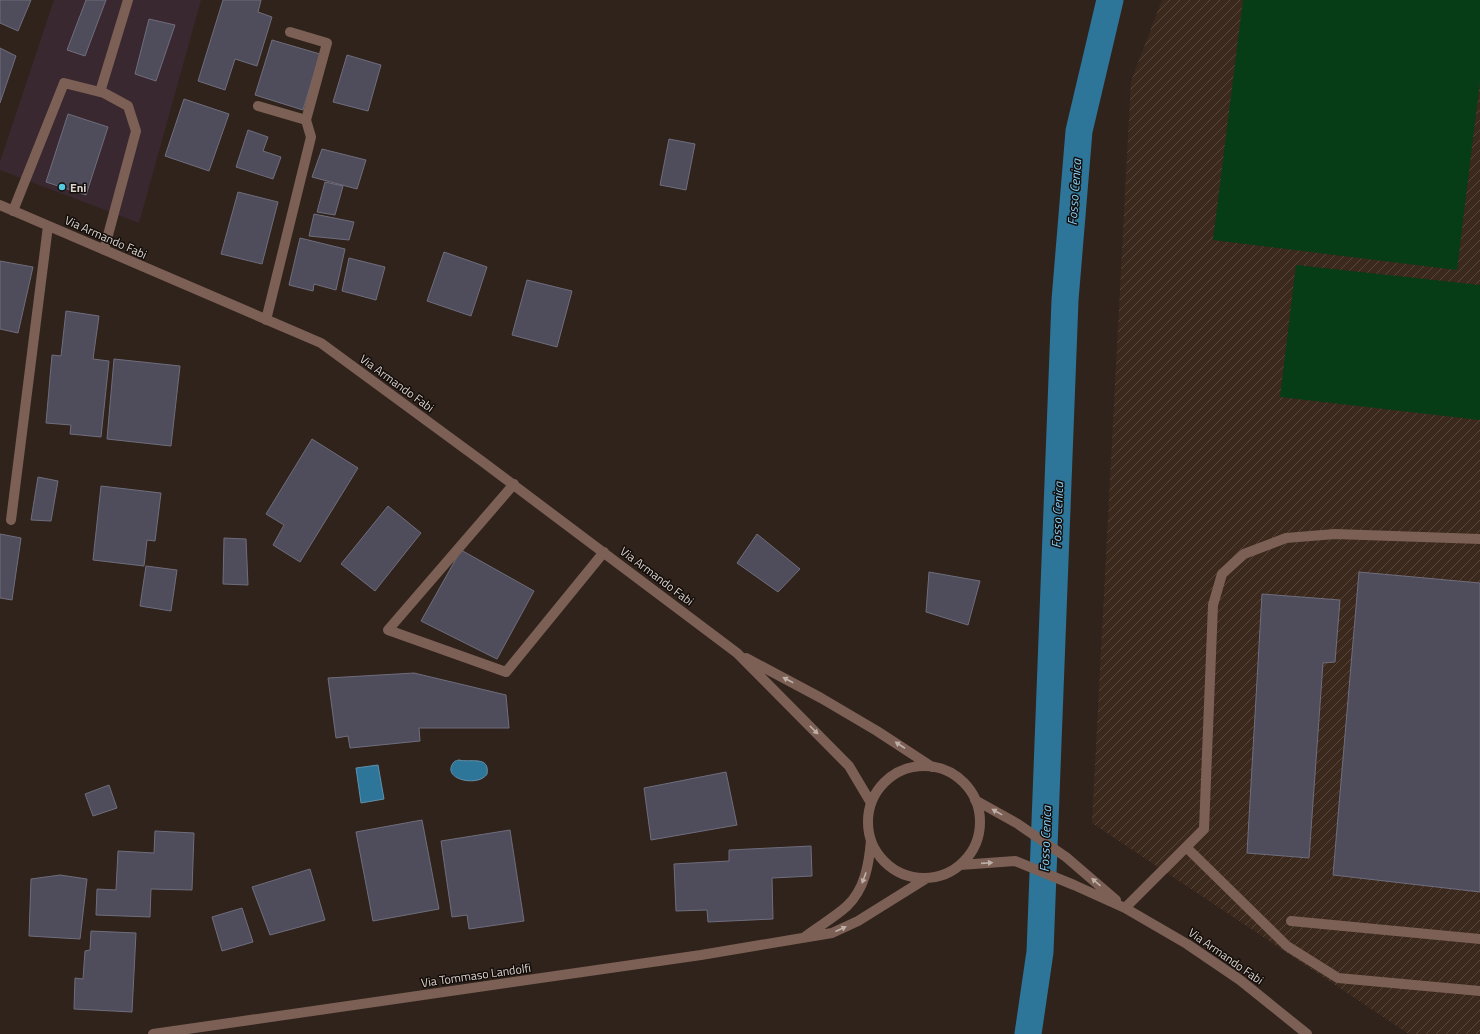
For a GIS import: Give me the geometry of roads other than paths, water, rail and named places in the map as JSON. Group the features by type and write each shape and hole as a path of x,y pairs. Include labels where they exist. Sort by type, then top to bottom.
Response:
{"street":[{"path":"100,92 128,0"},
{"path":"266,320 311,137 306,120 327,43 290,32"},
{"path":"13,211 64,83 100,92 128,106 136,131 104,250"},
{"path":"258,106 306,120"},
{"name":"Via Armando Fabi","path":"0,205 321,344 514,484 737,653 849,766 872,802"},
{"path":"11,520 48,226"},
{"path":"514,484 388,630 506,672 604,552"},
{"path":"1125,908 1204,829 1213,605 1222,574 1244,554 1286,538 1335,534 1480,539"},
{"name":"Via Armando Fabi","path":"737,653 877,730 933,767"},
{"path":"913,767 933,767 951,773 966,785 975,800 980,818 978,835 972,852 960,865 944,875 927,878 909,877 893,869 879,856 872,840 868,822 872,802 881,786 896,773 913,767"},
{"name":"Via Armando Fabi","path":"975,800 1018,824 1066,857 1125,908"},
{"name":"Via Tommaso Landolfi","path":"803,938 847,906 858,893 869,862 872,840"},
{"path":"1186,846 1287,946 1338,978 1480,991"},
{"name":"Via Armando Fabi","path":"960,865 1014,861 1074,885 1125,908 1187,944 1228,972 1307,1034"},
{"name":"Via Tommaso Landolfi","path":"153,1034 701,955 832,933 858,921 927,878"},
{"path":"1291,921 1480,939"}],"water":[{"path":"459,760 482,762 487,768 487,774 483,778 470,781 457,778 453,775 451,770 453,763"},
{"path":"378,765 384,799 361,803 356,768"}],"waterway":[{"name":"Fosso Cenica","path":"1028,1034 1040,952 1065,300 1079,131 1110,0"}],"place":[{"name":"Eni","path":"62,187"}]}
